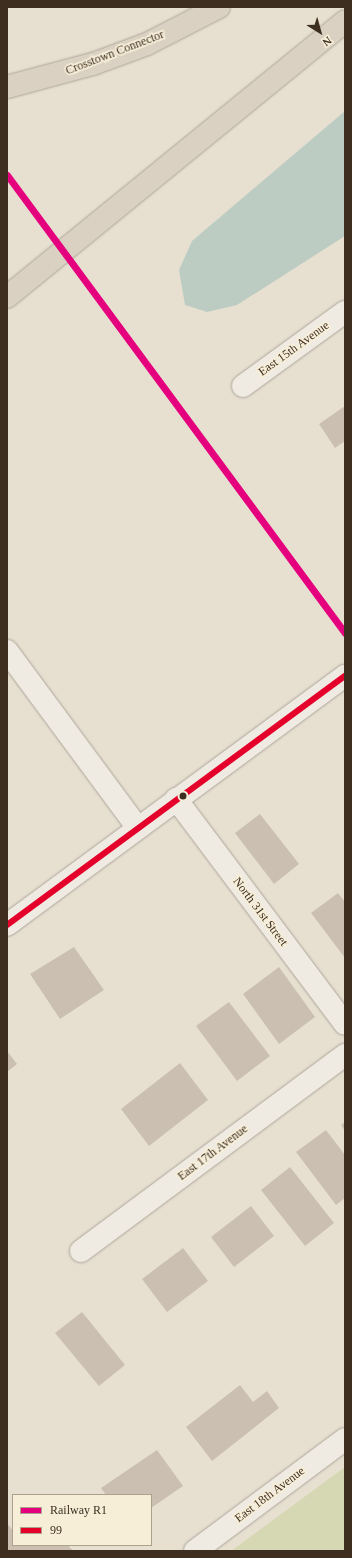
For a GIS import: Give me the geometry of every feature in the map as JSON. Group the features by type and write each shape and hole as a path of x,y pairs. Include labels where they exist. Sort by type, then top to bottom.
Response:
{"highway":[{"name":"Crosstown Connector","path":"7,87 93,64 146,44 219,7"},
{"path":"7,297 128,200 345,21"}],"street":[{"name":"East 15th Avenue","path":"243,386 345,312"},
{"path":"7,651 138,828"},
{"path":"7,925 176,799 345,676"},
{"name":"North 31st Street","path":"176,799 345,1024"},
{"name":"East 17th Avenue","path":"81,1251 345,1055"},
{"name":"East 18th Avenue","path":"195,1551 345,1439"}],"green space":[{"path":"345,1467 345,1551 231,1551"}],"shaded area":[{"path":"345,111 345,236 237,305 207,312 185,305 179,270 192,241"}],"building":[{"path":"345,406 345,441 335,448 319,424"},
{"path":"260,814 299,864 274,884 235,833"},
{"path":"338,893 345,902 345,958 311,913"},
{"path":"74,947 104,990 60,1019 30,974"},
{"path":"279,967 315,1017 279,1044 243,994"},
{"path":"229,1002 270,1056 237,1081 196,1026"},
{"path":"7,1051 17,1064 7,1072"},
{"path":"180,1063 208,1100 149,1146 121,1109"},
{"path":"345,1122 345,1131 341,1125"},
{"path":"326,1130 345,1155 345,1198 336,1205 296,1152"},
{"path":"290,1167 334,1223 305,1246 261,1190"},
{"path":"251,1206 274,1236 234,1267 211,1237"},
{"path":"183,1248 208,1281 167,1312 142,1279"},
{"path":"82,1312 125,1365 99,1386 55,1333"},
{"path":"240,1385 253,1402 267,1391 279,1408 212,1461 186,1427"},
{"path":"157,1450 183,1486 152,1507 152,1494 105,1494 101,1488"},
{"path":"7,1523 12,1530 12,1546 69,1546 73,1551 7,1551"}],"rail line":[{"name":"R1","path":"7,175 345,633"}],"transit line":[{"name":"99","path":"7,925 345,676"}]}
